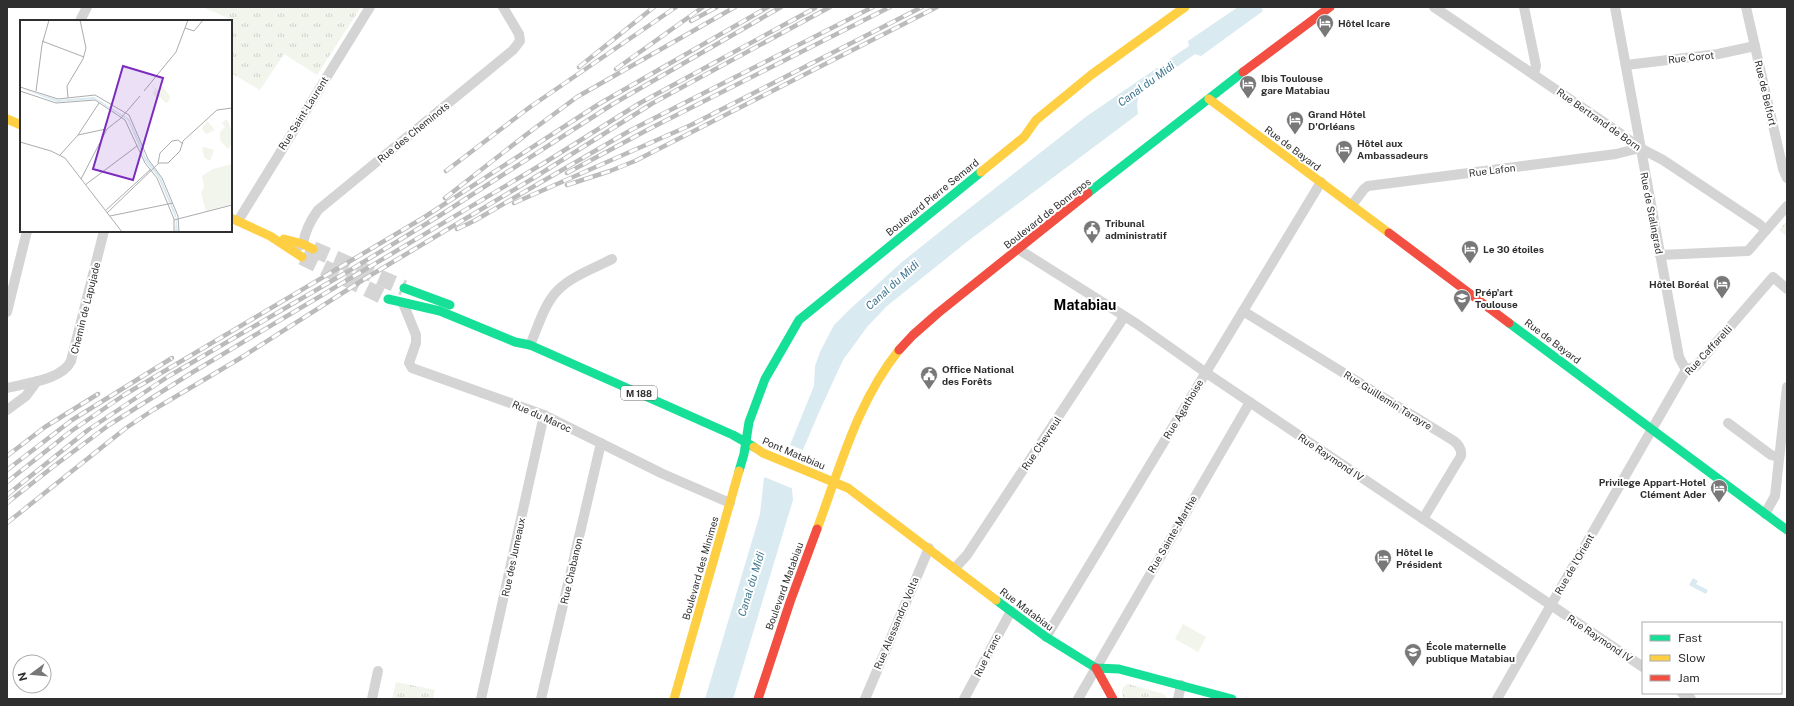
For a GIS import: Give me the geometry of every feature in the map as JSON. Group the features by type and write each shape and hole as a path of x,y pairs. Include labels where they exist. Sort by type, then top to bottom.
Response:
{"main road":[{"name":"Boulevard Pierre Semard","path":"746,443 749,422 765,379 799,320 1024,137 1036,120 1091,75 1185,7"},
{"name":"Boulevard de Bonrepos","path":"834,482 863,406 880,376 901,347 923,325 1209,99 1330,7"},
{"name":"Rue de Bayard","path":"1209,99 1787,530"},
{"path":"7,119 20,125"},
{"path":"234,219 270,236 302,257"},
{"path":"270,236 303,244 313,250"},
{"name":"M 188","path":"404,288 470,314 517,335 530,344 733,435 746,443"},
{"name":"M 188","path":"388,299 440,311 516,342 530,344"},
{"name":"Pont Matabiau","path":"746,443 763,453 834,482"},
{"name":"Boulevard des Minimes","path":"674,699 746,443"},
{"name":"Rue Matabiau","path":"834,482 848,488 1046,637 1096,668 1119,669 1232,699"},
{"name":"Boulevard Matabiau","path":"759,698 790,602 834,482"},
{"path":"1096,668 1112,699"}],"street":[{"path":"80,20 87,7"},
{"name":"Rue Saint-Laurent","path":"234,219 370,7"},
{"name":"Rue des Cheminots","path":"303,244 305,232 310,220 318,210 513,50 520,41 519,34 503,7"},
{"name":"Rue Bertrand de Born","path":"1434,7 1640,148 1663,160 1760,224 1766,230"},
{"path":"1524,7 1536,66 1534,74"},
{"name":"Rue de Stalingrad","path":"1615,7 1678,357 1686,370"},
{"name":"Rue de Belfort","path":"1746,7 1783,169 1787,178"},
{"name":"Rue Corot","path":"1626,65 1718,54 1755,46"},
{"name":"Rue Lafon","path":"1352,205 1364,188 1368,186 1616,154 1640,148"},
{"name":"Rue Agathoise","path":"1046,637 1321,182"},
{"path":"1660,255 1748,251 1787,206"},
{"path":"7,312 27,232"},
{"name":"Chemin de Lapujade","path":"7,388 59,375 68,367 71,362 104,232"},
{"path":"285,245 296,247 303,244"},
{"name":"Rue Raymond IV","path":"1018,249 1124,317 1642,666"},
{"path":"530,344 551,299 559,289 569,281 612,259"},
{"name":"Rue Caffarelli","path":"1652,429 1686,370 1696,366 1774,277 1787,289"},
{"name":"Rue du Maroc","path":"403,303 416,335 416,343 409,362 412,368 544,415 663,474 730,503"},
{"name":"Rue Guillemin Tarayre","path":"1243,311 1459,445 1462,451 1461,456 1423,519"},
{"name":"Rue Chevreul","path":"955,568 967,555 1124,317"},
{"path":"7,410 26,396 37,381"},
{"path":"1764,514 1775,496 1787,387"},
{"name":"Rue Sainte-Marthe","path":"1078,699 1250,402"},
{"name":"Rue des Jumeaux","path":"481,699 544,415"},
{"path":"1728,423 1771,455 1779,457"},
{"name":"Rue de l'Orient","path":"1497,699 1652,429"},
{"name":"Rue Chabanon","path":"541,699 600,442"},
{"name":"Rue Alessandro Volta","path":"865,699 929,548"},
{"name":"Rue Franc","path":"964,699 1011,611"},
{"path":"372,699 378,671"},
{"path":"1178,699 1181,685"}],"green space":[{"path":"202,7 361,7 317,75 284,54 260,90 232,74 233,20"},
{"path":"1787,221 1787,237 1779,230"},
{"path":"1183,624 1206,637 1198,652 1175,639"},
{"path":"396,682 435,690 433,699 392,699"},
{"path":"1128,684 1164,694 1168,699 1124,699 1122,690"}],"water":[{"name":"Canal du Midi","path":"1238,7 1261,7 1263,11 1201,56 1195,54 1139,94 1137,104 1138,114 968,241 887,306 867,327 843,360 791,478 793,500 733,699 705,699 760,514 764,478 790,445 814,386 815,366 820,352 834,325 902,262 952,222 1087,116 1189,46 1188,41"},
{"path":"1693,578 1698,581 1696,584 1708,590 1706,594 1689,585"}],"pier":[{"path":"1167,59 1179,68 1168,76 1156,67"},
{"path":"788,444 805,451 794,479 796,490 762,476"}],"tunnel":[{"path":"313,249 404,288"},
{"path":"302,257 388,299"}],"railway":[{"path":"579,67 654,7"},
{"path":"446,171 530,107 676,7"},
{"path":"616,69 703,7"},
{"path":"691,21 717,7"},
{"path":"445,198 577,97 735,7"},
{"path":"7,482 70,432 124,395 423,218 599,104 768,7"},
{"path":"7,495 88,430 169,376 347,272 439,216 613,104 781,7"},
{"path":"7,523 126,428 153,410 239,359 366,278 532,179 653,103 830,7"},
{"path":"457,229 474,221 631,130 873,7"},
{"path":"567,173 651,128 890,7"},
{"path":"514,203 691,125 922,7"},
{"path":"567,185 635,161 937,7"},
{"path":"7,503 109,425 193,372 544,163 640,103 815,8"},
{"path":"7,470 72,420 172,358"},
{"path":"7,456 45,427 98,394"}],"traffic: fast":[{"path":"1088,193 1243,72"},
{"path":"739,471 744,454 749,422 765,379 799,320 981,172"},
{"path":"404,288 450,305"},
{"path":"388,299 440,311 515,342 530,345 733,435 754,447"},
{"path":"1509,323 1787,530"},
{"path":"996,600 1046,637 1096,668 1119,669 1232,699"}],"traffic: slow":[{"path":"981,172 1024,137 1036,120 1091,75 1185,7"},
{"path":"1209,99 1389,233"},
{"path":"7,119 20,125"},
{"path":"232,218 270,236 302,257"},
{"path":"284,239 303,244 313,249"},
{"path":"817,529 842,459 861,413 884,370 899,350"},
{"path":"754,447 763,453 848,488 996,600"},
{"path":"674,699 739,471"}],"traffic: jam":[{"path":"1243,72 1330,7"},
{"path":"899,350 913,335 938,313 1088,193"},
{"path":"1389,233 1509,323"},
{"path":"758,699 790,602 817,529"},
{"path":"1096,668 1113,699"}],"place":[{"name":"Hôtel Icare","path":"1325,38"},
{"name":"Ibis Toulouse gare Matabiau","path":"1248,99"},
{"name":"Grand Hôtel D'Orléans","path":"1295,135"},
{"name":"Hôtel aux Ambassadeurs","path":"1344,164"},
{"name":"Tribunal administratif","path":"1092,244"},
{"name":"Le 30 étoiles","path":"1470,264"},
{"name":"Hôtel Boréal","path":"1722,299"},
{"name":"Prép'art Toulouse","path":"1462,313"},
{"name":"Office National des Forêts","path":"929,390"},
{"name":"Privilege Appart-Hotel Clément Ader","path":"1719,503"},
{"name":"Hôtel le Président","path":"1383,573"},
{"name":"École maternelle publique Matabiau","path":"1413,667"}],"district":[{"name":"Matabiau","path":"1085,305"}]}
